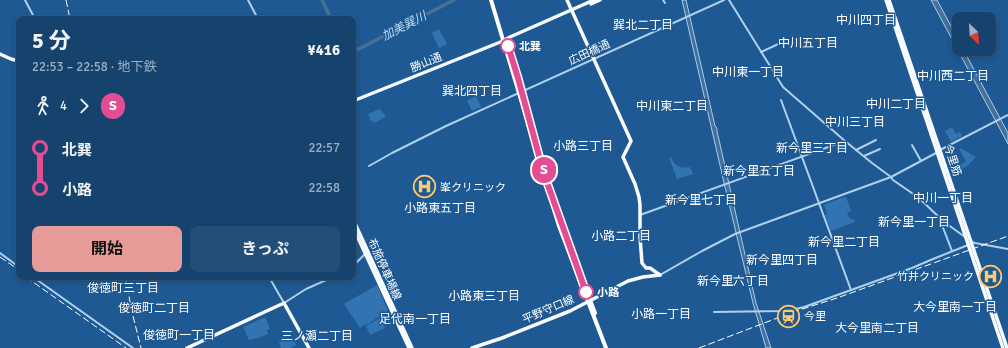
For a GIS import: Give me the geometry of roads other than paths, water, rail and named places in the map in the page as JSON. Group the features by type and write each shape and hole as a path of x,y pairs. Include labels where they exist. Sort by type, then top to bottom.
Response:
{"highway":[{"path":"492,0 561,225 588,301 607,348"}],"main road":[{"path":"567,0 631,140 623,157 636,189 640,205 642,262 646,268 650,268 660,275"},
{"name":"勝山通","path":"572,11 594,0"},
{"name":"勝山通","path":"356,100 504,41 510,37 600,0"},
{"name":"今里筋","path":"886,0 939,151"},
{"name":"今里筋","path":"889,0 971,246 1007,348"},
{"path":"0,54 16,60"},
{"name":"布施停車場線","path":"356,227 366,252"},
{"name":"布施停車場線","path":"356,233 410,348"},
{"name":"今里筋","path":"971,246 1003,348"},
{"name":"平野守口線","path":"472,348 570,311 628,281 660,275"},
{"path":"187,348 284,303 309,348"}],"street":[{"path":"25,0 33,16"},
{"path":"248,0 256,16"},
{"name":"広田橋通","path":"369,166 446,126 724,0"},
{"path":"729,0 783,87 845,141 893,180 919,198 943,221 969,240 975,243 1008,249"},
{"path":"761,52 789,39"},
{"path":"781,100 851,290"},
{"path":"660,275 735,234 891,177 1008,114"},
{"path":"856,150 876,140"},
{"path":"640,215 845,141"},
{"path":"912,145 921,161"},
{"path":"864,156 880,148"},
{"path":"943,221 942,225 952,251"},
{"path":"714,312 787,311 812,304 912,268 952,251 971,246"},
{"path":"356,263 366,252"},
{"path":"0,253 16,265"},
{"path":"37,280 133,348"},
{"path":"271,280 284,303 306,289 326,280"}],"waterway":[{"name":"加美巽川","path":"322,0 330,16"},
{"name":"加美巽川","path":"356,50 454,0"}],"railway":[{"path":"66,0 69,16"},
{"path":"699,348 793,312 837,298 1008,236"},
{"path":"0,257 16,268"},
{"path":"30,280 126,348"},
{"path":"126,280 141,348"}],"metro line":[{"name":"S","path":"508,46 544,174 586,292"}],"place":[{"name":"北巽","path":"508,46"},
{"name":"峯クリニック","path":"424,187"},
{"name":"竹井クリニック","path":"990,276"},
{"name":"小路","path":"586,292"},
{"name":"今里","path":"788,316"}],"district":[{"name":"中川四丁目","path":"866,20"},
{"name":"巽北二丁目","path":"643,25"},
{"name":"中川五丁目","path":"808,43"},
{"name":"中川東一丁目","path":"748,72"},
{"name":"中川西二丁目","path":"953,76"},
{"name":"巽北四丁目","path":"472,91"},
{"name":"中川二丁目","path":"896,104"},
{"name":"中川東二丁目","path":"672,106"},
{"name":"中川三丁目","path":"855,122"},
{"name":"小路三丁目","path":"583,146"},
{"name":"新今里三丁目","path":"812,148"},
{"name":"新今里五丁目","path":"759,171"},
{"name":"中川一丁目","path":"943,198"},
{"name":"新今里七丁目","path":"701,200"},
{"name":"小路東五丁目","path":"440,208"},
{"name":"新今里一丁目","path":"914,222"},
{"name":"小路二丁目","path":"621,236"},
{"name":"新今里二丁目","path":"844,242"},
{"name":"新今里四丁目","path":"782,260"},
{"name":"新今里六丁目","path":"733,281"},
{"name":"俊徳町三丁目","path":"123,288"},
{"name":"小路東三丁目","path":"484,296"},
{"name":"大今里南一丁目","path":"955,307"},
{"name":"俊徳町二丁目","path":"154,308"},
{"name":"小路一丁目","path":"661,314"},
{"name":"足代南一丁目","path":"415,319"},
{"name":"大今里南二丁目","path":"877,328"},
{"name":"俊徳町一丁目","path":"179,335"},
{"name":"三ノ瀬二丁目","path":"317,336"}]}
